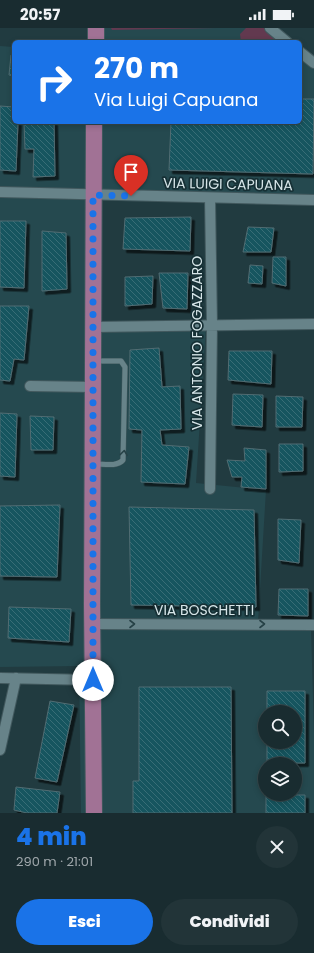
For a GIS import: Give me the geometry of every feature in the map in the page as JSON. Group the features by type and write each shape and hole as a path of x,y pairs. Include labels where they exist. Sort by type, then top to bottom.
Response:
{"main road":[{"path":"96,28 96,40"},
{"path":"94,124 92,463 94,813"}],"street":[{"path":"270,28 285,40"},
{"path":"302,54 314,63"},
{"name":"VIA LUIGI CAPUANA","path":"0,192 314,200"},
{"name":"VIA ANTONIO FOGAZZARO","path":"210,198 212,325 210,488"},
{"path":"93,327 314,324"},
{"path":"30,386 93,387"},
{"name":"VIA BOSCHETTI","path":"93,624 314,625"},
{"path":"0,678 93,680"},
{"path":"0,750 16,678"}],"lane":[{"path":"92,463 121,463 125,455 125,368 121,361 93,361"}],"shaded area":[{"path":"96,28 276,28 293,40 96,40"},
{"path":"111,28 217,28 112,30"},
{"path":"246,28 264,28 279,40 241,40 240,34"},
{"path":"0,46 12,47 12,124 302,124 302,47 314,56 314,197 94,191 95,325 206,326 196,483 266,490 258,622 311,629 314,733 314,813 81,813 79,666 0,667"}],"building":[{"path":"11,55 12,55 12,76 9,75"},
{"path":"302,99 314,99 313,174 169,170 171,124 302,124"},
{"path":"0,106 12,107 12,124 18,124 16,171 0,170"},
{"path":"24,124 54,124 55,176 33,177 34,149 25,149"},
{"path":"191,217 190,251 123,249 125,218"},
{"path":"0,221 26,221 24,288 0,287"},
{"path":"248,227 274,228 271,252 243,252"},
{"path":"42,231 66,233 67,289 42,291"},
{"path":"273,257 286,257 286,286 272,283"},
{"path":"250,265 263,266 262,284 248,283"},
{"path":"159,273 188,273 187,309 163,308"},
{"path":"153,276 152,304 125,306 125,277"},
{"path":"0,306 29,306 24,360 14,359 10,381 0,380"},
{"path":"159,348 162,387 180,386 181,429 160,430 162,445 189,447 185,484 141,482 142,430 129,429 130,350"},
{"path":"229,351 272,351 271,384 228,380"},
{"path":"233,394 263,395 262,427 232,425"},
{"path":"276,396 303,397 302,427 276,427"},
{"path":"0,413 17,414 15,477 0,476"},
{"path":"30,416 54,417 53,450 31,450"},
{"path":"279,444 303,444 303,471 279,472"},
{"path":"244,448 266,450 266,489 241,487 242,477 232,477 227,460 245,461"},
{"path":"60,505 57,577 0,576 0,506"},
{"path":"129,507 254,510 256,607 131,605"},
{"path":"278,519 301,520 299,563 278,560"},
{"path":"279,589 308,589 308,616 278,615"},
{"path":"9,607 71,609 69,642 8,638"},
{"path":"139,687 231,687 232,813 133,813 133,781 139,781"},
{"path":"267,691 305,691 305,763 302,763 302,757 267,757 267,749 302,749 302,705 267,705"},
{"path":"50,701 74,705 57,782 35,778"},
{"path":"16,787 60,792 57,813 27,813 14,810"},
{"path":"302,795 305,795 305,813 266,813 266,801 302,801"}],"route":[{"path":"93,680 93,195 131,196"}]}
